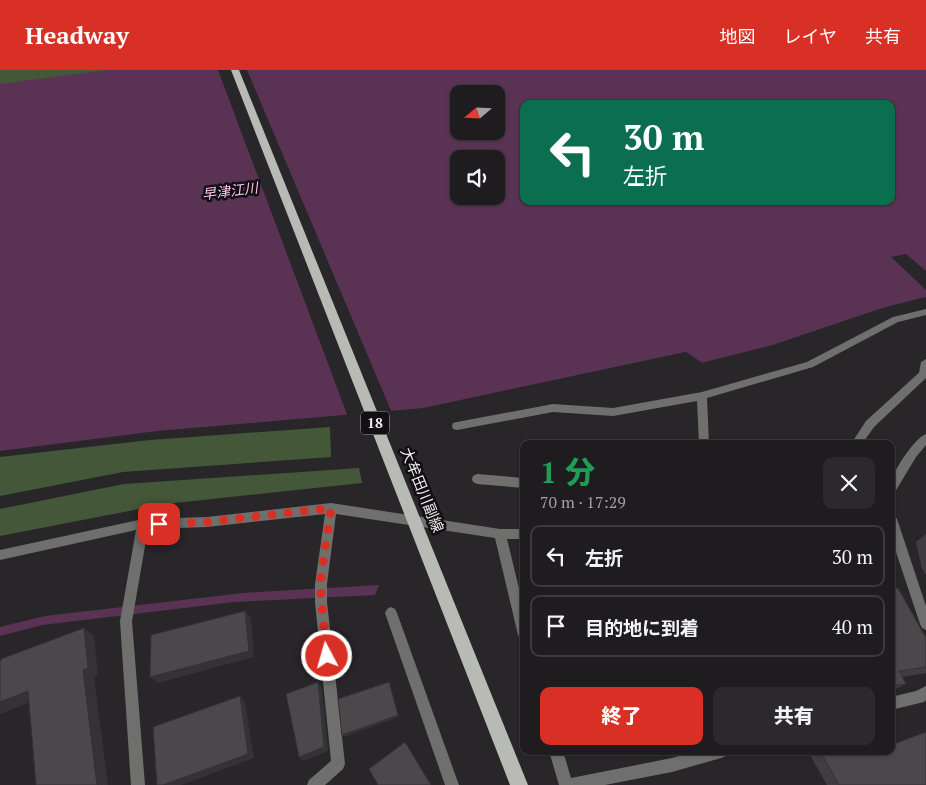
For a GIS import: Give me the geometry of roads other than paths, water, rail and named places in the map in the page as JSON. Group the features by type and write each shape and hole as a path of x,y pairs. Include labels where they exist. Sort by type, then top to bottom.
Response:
{"main road":[{"name":"大牟田川副線","path":"235,70 519,785"}],"street":[{"path":"458,426 553,408 613,412 702,396 810,365 896,319 926,312"},
{"path":"859,440 870,424 925,372 926,362"},
{"path":"702,396 704,440"},
{"path":"895,482 912,454 926,438"},
{"path":"477,479 520,483"},
{"path":"314,785 338,764 320,584 331,508"},
{"path":"0,555 143,524 207,522 331,508 500,534 520,534"},
{"path":"138,785 126,621 143,524"},
{"path":"895,531 926,624"},
{"path":"500,534 520,618"},
{"path":"391,613 452,785"},
{"path":"895,703 918,697 926,692"},
{"path":"557,755 568,785 601,777 672,765 706,755"}],"water":[{"name":"早津江川","path":"107,70 926,70 926,297 883,308 773,345 702,363 686,352 424,408 157,431 0,451 0,84"},
{"path":"379,585 375,595 234,602 42,625 0,636 0,627 45,616 243,593"}]}
